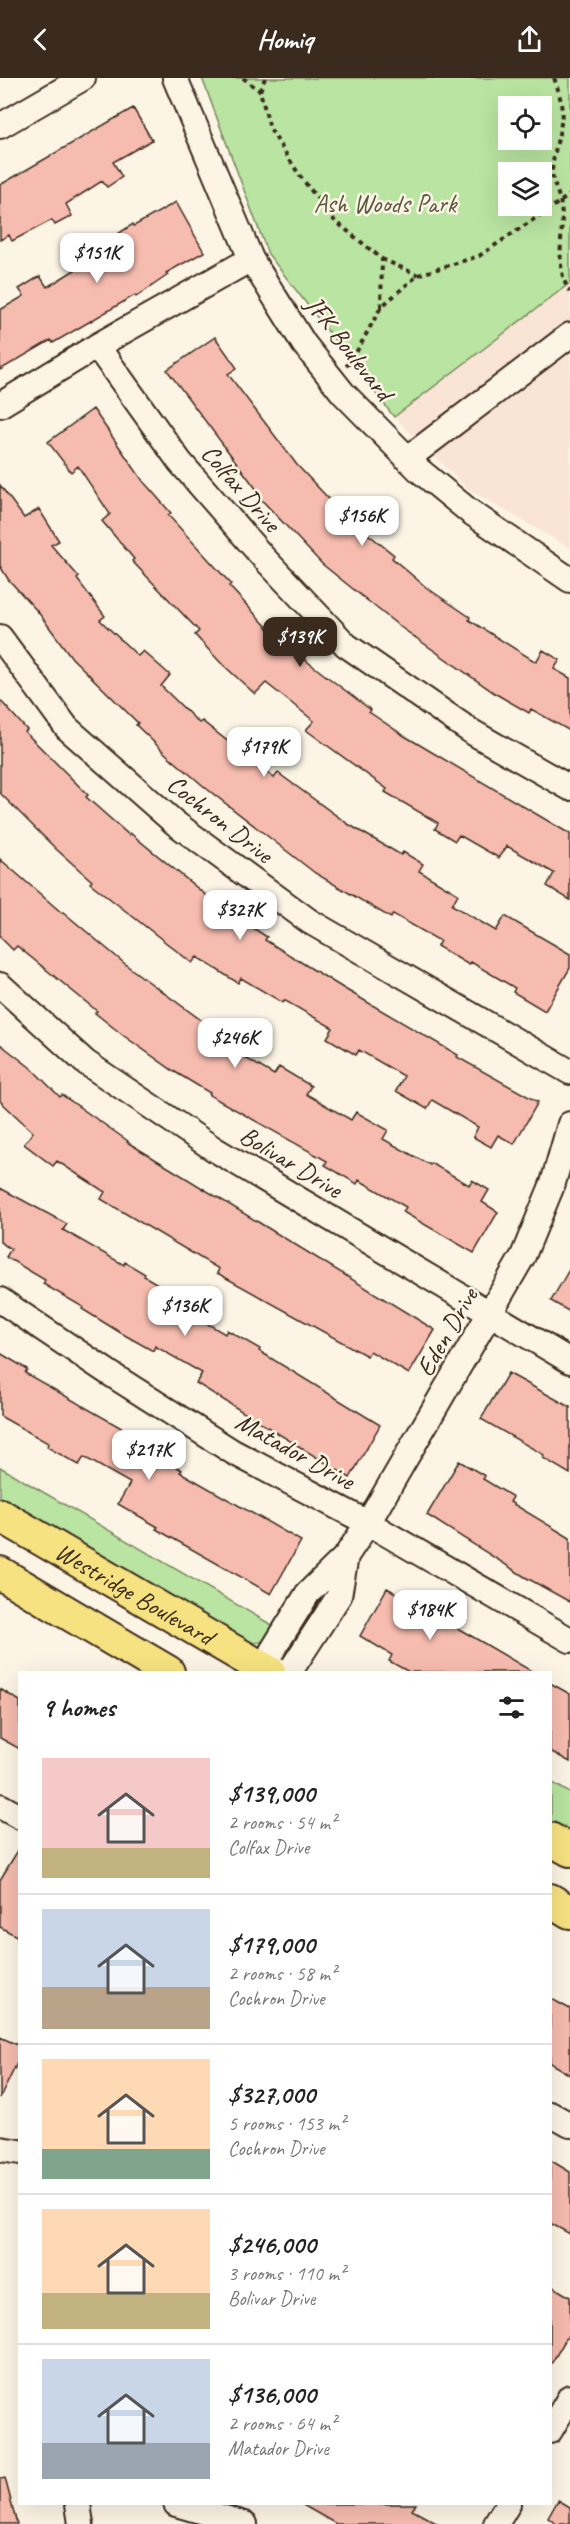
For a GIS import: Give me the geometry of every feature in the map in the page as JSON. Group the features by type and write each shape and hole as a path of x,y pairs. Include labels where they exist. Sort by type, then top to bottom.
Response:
{"main road":[{"name":"Westridge Boulevard","path":"0,1515 268,1671"},
{"name":"Westridge Boulevard","path":"0,1573 166,1671"},
{"path":"552,1840 570,1850"},
{"path":"552,1901 570,1912"}],"street":[{"path":"0,126 83,78"},
{"name":"JFK Boulevard","path":"175,78 251,260 304,344 331,378 407,459 469,511 570,580"},
{"path":"0,405 97,346 251,260"},
{"path":"407,459 570,335"},
{"name":"Colfax Drive","path":"97,346 180,462 262,556 346,645 472,732 570,788"},
{"name":"Cochron Drive","path":"0,637 67,728 175,823 309,921 570,1072"},
{"name":"Bolivar Drive","path":"0,985 85,1062 214,1149 570,1361"},
{"name":"Eden Drive","path":"270,1671 268,1660 308,1593 346,1556 368,1523 523,1256 553,1183 570,1124"},
{"name":"Matador Drive","path":"0,1300 233,1452 368,1523 570,1640"},
{"name":"Eden Drive","path":"286,1671 291,1670 329,1615 339,1596 346,1556"},
{"path":"0,1806 18,1816"},
{"path":"552,2115 570,2125"},
{"path":"0,2149 18,2152"},
{"path":"552,2426 561,2403"},
{"path":"78,2505 81,2524"},
{"path":"179,2505 245,2524"},
{"path":"496,2524 507,2505"}],"path":[{"path":"243,78 260,91"},
{"path":"265,78 260,91 270,129 300,176 334,220 382,260 418,275"},
{"path":"554,78 565,95 568,113 552,172 561,200 563,220 560,266 570,292"},
{"path":"331,378 351,362 381,307 418,275 479,256 570,195"},
{"path":"381,307 382,260"}],"shaded area":[{"path":"570,283 570,548 468,489 394,417"}],"green space":[{"name":"Ash Woods Park","path":"202,78 570,78 570,283 394,417 268,254"},
{"path":"0,1467 277,1628 262,1642 241,1641 0,1498"},
{"path":"552,1783 570,1793 570,1834 552,1824"}],"building":[{"path":"133,108 152,140 113,162 122,177 107,187 102,181 66,204 72,216 55,225 52,220 12,241 9,235 0,240 0,185"},
{"path":"176,202 204,252 166,273 168,275 136,297 135,295 53,343 51,340 0,370 0,310 24,296 19,289 40,276 47,287 105,251 101,245 133,224 134,226"},
{"path":"215,337 237,368 228,374 297,465 361,533 363,530 394,555 392,558 427,588 470,617 469,620 536,662 543,650 560,660 554,669 570,678 570,731 531,709 529,713 496,694 399,626 322,564 258,496 260,494 167,370"},
{"path":"93,409 143,481 171,513 168,515 269,629 271,626 296,653 371,710 369,712 403,735 570,834 570,900 547,886 554,873 507,846 499,858 459,835 455,841 435,829 438,823 385,792 387,789 306,730 314,721 266,683 255,694 220,662 195,635 199,631 132,561 134,559 102,521 110,514 78,466 71,472 48,442"},
{"path":"0,485 24,518 39,509 59,541 51,545 79,577 77,579 105,616 100,620 138,656 143,651 170,675 161,686 199,723 202,721 274,778 278,773 348,824 401,855 403,852 423,864 419,871 458,894 452,905 496,931 505,916 570,954 570,968 545,1011 513,992 515,988 471,962 469,965 437,946 440,941 393,914 391,918 315,873 167,755 72,658 38,612 8,579 0,566"},
{"path":"0,700 27,730 25,732 88,795 86,797 129,835 130,833 234,918 235,916 267,937 265,940 458,1055 457,1057 538,1102 514,1144 498,1135 491,1147 473,1137 478,1127 432,1100 427,1109 396,1091 404,1076 359,1050 356,1055 327,1038 333,1028 284,1000 283,1003 241,978 238,983 197,957 192,963 90,883 92,881 0,793"},
{"path":"0,859 130,968 216,1031 217,1029 233,1038 227,1047 274,1075 279,1067 311,1086 306,1094 351,1120 356,1112 388,1130 383,1139 469,1185 472,1180 489,1190 482,1202 498,1212 474,1253 403,1212 406,1207 359,1180 357,1184 325,1165 327,1161 209,1095 210,1093 175,1072 124,1036 17,946 13,950 0,937"},
{"path":"0,1044 31,1068 60,1097 62,1095 127,1142 435,1330 409,1374 370,1351 367,1356 217,1273 219,1269 101,1199 105,1192 57,1161 53,1166 24,1144 33,1132 0,1101"},
{"path":"0,1188 67,1224 63,1230 124,1265 125,1262 183,1299 179,1307 225,1334 227,1330 260,1349 259,1351 380,1425 350,1478 196,1383 202,1373 155,1346 153,1351 121,1333 82,1309 83,1307 43,1284 45,1280 6,1257 11,1249 0,1242"},
{"path":"570,1268 570,1312 551,1301"},
{"path":"0,1353 27,1369 25,1373 146,1442 143,1447 182,1470 180,1472 301,1541 271,1594 156,1529 158,1527 118,1504 130,1483 84,1457 79,1465 47,1447 48,1443 0,1416"},
{"path":"508,1373 570,1407 570,1474 543,1458 544,1455 481,1419"},
{"path":"459,1461 485,1476 483,1479 513,1497 510,1502 570,1538 570,1602 525,1577 427,1515"},
{"path":"387,1588 531,1671 407,1671 389,1661 392,1655 360,1636"},
{"path":"552,1684 570,1694 570,1762 552,1752"},
{"path":"0,1689 18,1700 18,1748 0,1738"},
{"path":"18,1850 18,1937 0,1927 0,1880"},
{"path":"552,1999 570,2009 570,2075 552,2064"},
{"path":"0,2037 18,2045 18,2061 0,2098"},
{"path":"552,2161 570,2172 570,2234 552,2224"},
{"path":"552,2286 570,2297 570,2332 552,2363"},
{"path":"5,2478 17,2524 0,2524 0,2479"},
{"path":"558,2500 570,2507 570,2524 557,2524 548,2518"},
{"path":"303,2505 415,2505 412,2510 438,2524 336,2524"}]}
